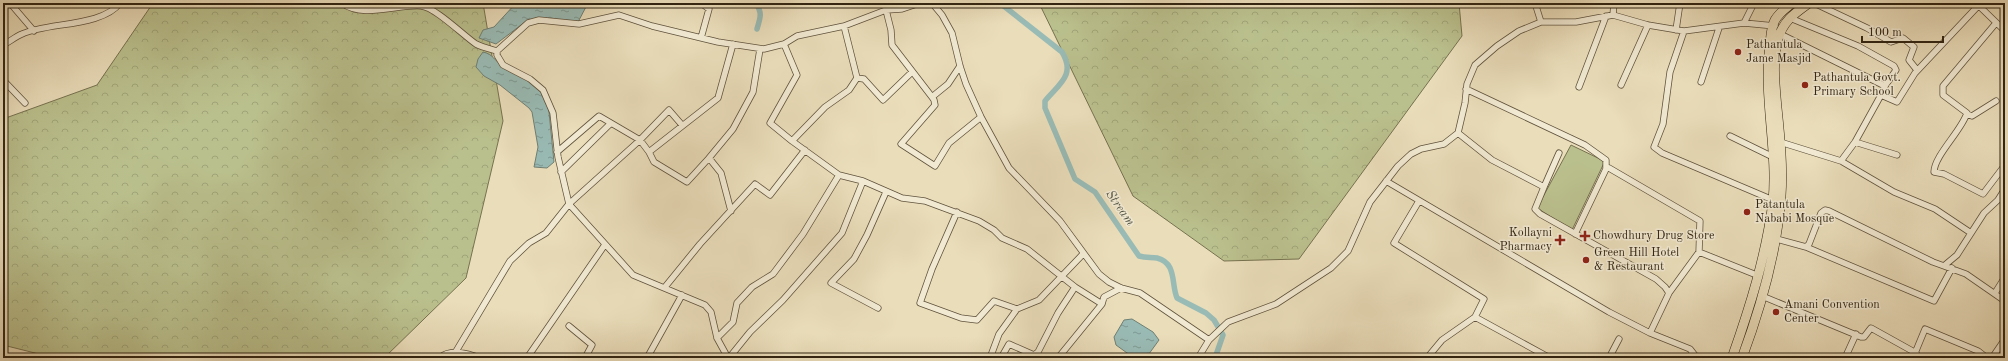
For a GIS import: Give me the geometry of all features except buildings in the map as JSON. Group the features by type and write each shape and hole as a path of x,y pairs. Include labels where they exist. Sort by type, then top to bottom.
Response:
{"main road":[{"path":"1742,358 1759,276 1771,238 1781,196 1780,142 1767,93 1767,65 1773,26 1780,13 1792,3"},
{"path":"1732,358 1762,296 1771,238 1776,51 1780,34 1787,21 1809,3"}],"street":[{"path":"10,3 34,31"},
{"path":"3,45 22,34 102,16 117,7 120,3"},
{"path":"342,3 348,8 371,10 422,6 451,23 477,44 497,51"},
{"path":"701,3 709,9 701,38"},
{"path":"497,51 528,23 539,20 579,24 619,15 652,26 701,38 760,49 771,49 784,44 797,36 844,26 886,10 902,9 920,3"},
{"path":"932,3 942,15 952,33 960,66 981,117 1009,168 1060,221 1099,274 1109,282 1121,288 1140,293 1209,340"},
{"path":"1535,3 1541,22"},
{"path":"1579,87 1614,3"},
{"path":"1676,30 1680,3"},
{"path":"1744,23 1752,7 1752,3"},
{"path":"1814,3 1867,28 1891,42 1903,38 1914,47 1909,60 1917,70"},
{"path":"1881,95 1897,102 1917,70 1977,4 2005,31"},
{"path":"886,10 891,30 892,45 932,97 935,106 901,144 935,166 949,143 981,117"},
{"path":"1198,358 1209,340 1228,322 1276,304 1332,268 1348,251 1370,202 1386,181 1411,154 1421,149 1444,144 1458,133 1463,117 1466,89 1472,71 1481,58 1519,31 1541,22 1576,22 1610,15 1648,25 1684,32 1719,28 1744,23 1773,26 1787,21 1858,46 1894,66 1896,70 1885,86 1855,142 1841,161"},
{"path":"1996,23 1942,89 1943,95 1966,111 1967,114 1972,116 1996,100"},
{"path":"1621,85 1648,25"},
{"path":"792,141 825,107 849,90 857,78 844,26"},
{"path":"1701,82 1719,28"},
{"path":"1684,32 1670,72 1662,124 1654,147 1662,153 1773,200"},
{"path":"1780,34 1885,86"},
{"path":"649,152 718,98 733,44"},
{"path":"784,44 797,75 770,123 792,141 840,175 863,181 902,198 925,201 979,221 994,230 1002,238 1027,249 1075,287 1102,304"},
{"path":"557,152 598,116 640,140 654,162 687,182 733,129 753,92 760,49"},
{"path":"497,51 497,55 503,65 530,79 543,90 553,113 557,152 570,204 604,246 633,275 705,305 711,312 717,338 728,358 750,332 783,300 842,233 863,181"},
{"path":"932,97 948,84 960,66"},
{"path":"857,78 864,79 883,100 912,72"},
{"path":"3,80 25,102"},
{"path":"1466,89 1585,145 1606,160 1606,169 1576,234"},
{"path":"455,352 510,261 529,242 546,233 570,204 640,140 669,110 682,125"},
{"path":"1967,114 1941,154 1934,172 1944,174 1983,194 2005,165"},
{"path":"561,172 610,124"},
{"path":"1458,133 1492,160 1544,187"},
{"path":"1730,136 1773,157"},
{"path":"1780,142 1841,161 1894,192 1935,210 1971,233"},
{"path":"1855,142 1897,154"},
{"path":"665,288 700,244 755,184 770,195 804,150"},
{"path":"1559,153 1535,209 1656,279 1669,293"},
{"path":"709,158 721,174 731,211"},
{"path":"1609,168 1700,221 1699,252 1669,293 1650,333"},
{"path":"717,338 733,322 737,303 752,287 774,274 803,234 840,175"},
{"path":"1386,181 1596,304 1650,333 1690,349 1697,358"},
{"path":"1945,265 1957,255 1984,213 1998,200 2005,189"},
{"path":"878,308 831,283 854,259 867,235 886,192"},
{"path":"1419,201 1394,242 1484,299 1475,318 1442,340 1427,358"},
{"path":"1806,247 1809,244 1821,213 1825,210 1932,262 1945,265 1966,274 2005,301"},
{"path":"957,212 932,269 920,303 961,318 977,320 994,301 1017,309"},
{"path":"1771,238 1806,247 1934,301 1952,268"},
{"path":"527,358 604,246"},
{"path":"1699,252 1759,276"},
{"path":"990,358 999,334 1017,309 1039,300 1083,254"},
{"path":"1995,293 2005,277"},
{"path":"1001,358 1009,344 1034,355 1038,352 1058,313 1075,287"},
{"path":"1059,358 1102,304 1104,297 1121,288"},
{"path":"647,358 682,295"},
{"path":"1762,296 1864,337 1871,328 1914,356 1926,328 1957,344 1978,351 1987,358"},
{"path":"1475,318 1550,358"},
{"path":"569,326 592,345 585,358"},
{"path":"1845,358 1856,334"},
{"path":"1609,358 1619,339"},
{"path":"1992,358 2005,339"},
{"path":"439,358 455,352 480,358"}],"green space":[{"path":"153,3 483,3 503,121 466,278 384,358 55,358 3,345 3,119 97,85"},
{"path":"1039,3 1459,3 1462,36 1299,259 1224,261 1133,196"},
{"path":"1571,145 1602,160 1604,163 1572,230 1537,208"}],"water":[{"path":"516,3 588,3 577,24 540,18 525,22 496,44 479,38 483,30 494,27"},
{"path":"483,52 492,56 503,67 534,85 544,95 548,102 554,162 547,168 534,167 538,147 532,112 500,85 484,76 476,67 478,59"},
{"path":"1132,319 1153,332 1159,340 1146,358 1134,358 1116,345 1114,337 1124,320"}],"waterway":[{"path":"756,3 760,15 757,29"},
{"name":"Stream","path":"1000,3 1062,52 1066,60 1066,73 1064,79 1045,101 1045,108 1075,179 1095,192 1139,256 1157,258 1168,264 1171,269 1177,298 1206,313 1214,320 1223,335 1215,358"}],"place":[{"name":"Pathantula Jame Masjid","path":"1738,52"},
{"name":"Pathantula Govt. Primary School","path":"1805,85"},
{"name":"Patantula Nababi Mosque","path":"1747,212"},
{"name":"Chowdhury Drug Store","path":"1585,236"},
{"name":"Kollayni Pharmacy","path":"1560,240"},
{"name":"Green Hill Hotel & Restaurant","path":"1586,260"},
{"name":"Amani Convention Center","path":"1776,312"}]}
